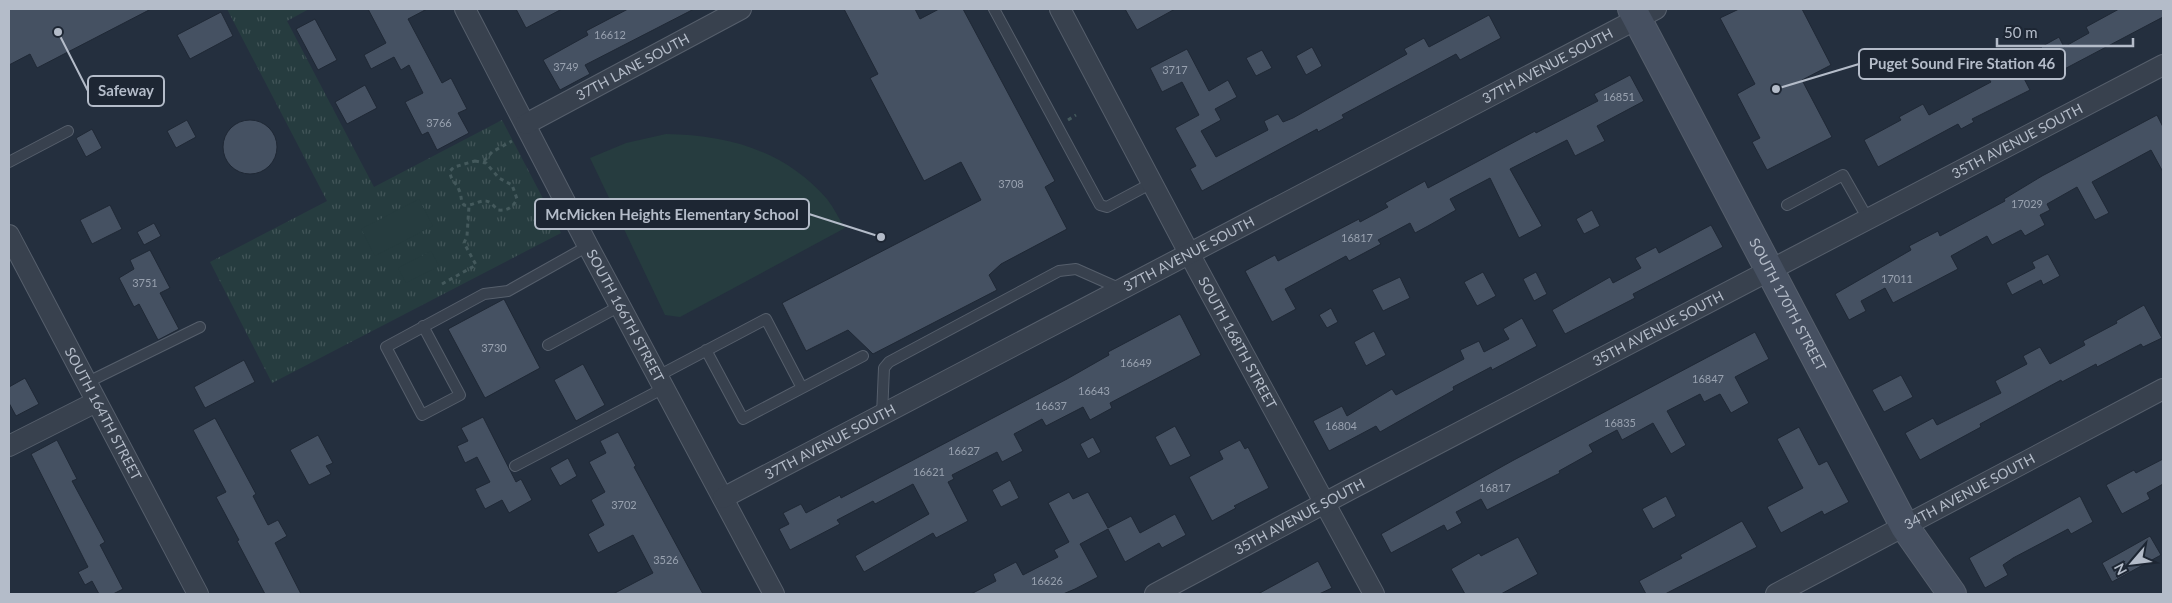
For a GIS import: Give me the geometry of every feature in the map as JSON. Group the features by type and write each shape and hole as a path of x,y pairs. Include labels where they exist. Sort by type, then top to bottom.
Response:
{"street":[{"name":"SOUTH 166TH STREET","path":"465,9 588,246 774,594"},
{"name":"37TH LANE SOUTH","path":"526,124 741,9"},
{"name":"SOUTH 168TH STREET","path":"1060,9 1189,254 1374,594"},
{"name":"37TH AVENUE SOUTH","path":"723,498 1122,290 1642,12"},
{"name":"SOUTH 170TH STREET","path":"1642,12 1771,270 1905,527 1952,594"},
{"name":"35TH AVENUE SOUTH","path":"1155,594 1325,503 2163,65"},
{"name":"SOUTH 164TH STREET","path":"9,236 198,594"},
{"name":"34TH AVENUE SOUTH","path":"1776,594 2163,389"},
{"path":"9,446 96,402"}],"lane":[{"path":"994,9 1100,206 1107,207 1152,183"},
{"path":"9,162 68,130"},
{"path":"1787,204 1843,174 1868,220"},
{"path":"424,326 460,395 422,415 386,347 424,326 484,294 508,291 588,246"},
{"path":"882,415 884,368 889,362 1060,271 1076,269 1122,290"},
{"path":"548,345 620,306"},
{"path":"514,466 661,382 706,350 766,319 802,388"},
{"path":"86,383 200,327"},
{"path":"706,350 742,419 863,356"}],"path":[{"path":"484,161 499,178 512,186 517,199 507,210 498,210 486,202 469,206 464,205 460,199 459,190 450,177 450,171 457,166 484,161 492,152 512,142"},
{"path":"442,284 476,265 464,243 467,236 469,206"}],"green space":[{"path":"227,9 309,9 287,21 374,187 502,120 561,233 272,383 210,262 327,201"},
{"path":"666,134 689,135 733,142 754,148 774,157 810,182 827,199 845,228 680,317 665,315 590,158 626,143"},
{"path":"419,199 433,226 375,256 361,229"},
{"path":"431,251 439,266 406,283 398,268"}],"building":[{"path":"9,9 151,9 37,68 30,54 9,65"},
{"path":"368,9 427,9 408,19 442,83 451,78 467,109 458,113 469,133 437,150 428,132 422,135 405,102 423,93 409,65 401,70 394,57 371,69 364,55 386,43"},
{"path":"516,9 562,9 526,28"},
{"path":"628,9 694,9 585,65 590,74 560,90 543,60 588,35 586,31"},
{"path":"844,9 915,9 920,19 939,9 963,9 1055,181 1045,187 1067,229 1001,264 989,275 997,290 873,354 848,330 806,351 782,303 981,200 961,162 924,181 870,78 878,74"},
{"path":"1125,9 1175,9 1137,30"},
{"path":"1739,9 1802,9 1831,65 1802,80 1832,137 1767,170 1752,142 1760,138 1737,94 1755,84 1720,18"},
{"path":"2119,9 2163,9 2163,17 2055,74 2041,47 2059,37 2064,47 2089,33 2086,27"},
{"path":"221,12 233,36 190,59 177,35"},
{"path":"1489,15 1501,38 1460,60 1456,54 1342,115 1344,118 1318,132 1317,129 1202,191 1190,169 1196,166 1175,128 1199,115 1182,82 1162,92 1150,68 1187,49 1209,91 1228,80 1237,97 1215,109 1221,120 1201,131 1216,157 1268,130 1264,121 1278,114 1283,122 1293,118 1407,54 1404,49 1424,38 1429,47"},
{"path":"315,19 337,60 318,70 296,29"},
{"path":"1312,47 1322,66 1306,75 1296,56"},
{"path":"1262,50 1272,68 1256,76 1246,58"},
{"path":"2016,63 2030,90 1972,119 1974,122 1961,129 1958,124 1878,167 1864,140 1901,120 1899,117 1923,104 1929,115 1991,82 1988,78"},
{"path":"1630,75 1644,101 1597,126 1605,141 1575,156 1567,140 1510,169 1542,226 1519,238 1490,178 1450,199 1456,210 1428,226 1415,233 1410,223 1378,240 1381,244 1349,261 1346,256 1285,289 1296,309 1272,322 1245,271 1275,255 1278,261 1359,219 1360,222 1388,207 1385,203 1425,181 1428,188 1535,131 1536,133 1598,101 1594,94"},
{"path":"365,85 377,108 347,124 335,102"},
{"path":"2157,115 2163,127 2163,172 2151,150 2092,182 2109,213 2095,220 2077,187 2047,204 2050,210 2040,215 2045,225 2025,236 2021,230 1992,245 1987,236 1951,256 1958,269 1893,303 1885,288 1861,301 1866,311 1849,320 1835,294 1911,250 1909,246 1938,231 1940,236 2005,201 2004,199 2042,176"},
{"path":"187,120 196,137 176,148 167,131"},
{"path":"250,120 260,122 269,128 275,137 277,147 275,157 269,166 260,172 250,174 240,172 231,166 225,157 223,147 225,137 231,128 240,122"},
{"path":"92,129 102,148 86,157 76,138"},
{"path":"110,205 122,229 92,244 80,220"},
{"path":"1592,210 1600,226 1584,234 1576,219"},
{"path":"154,223 161,236 144,245 137,232"},
{"path":"1711,225 1723,247 1633,294 1635,298 1565,334 1552,310 1610,277 1613,283 1641,268 1635,258 1656,247 1659,253"},
{"path":"150,250 170,288 160,293 179,329 158,340 139,304 134,307 119,278 134,269 130,260"},
{"path":"2048,254 2060,276 2043,285 2041,280 2012,295 2006,283 2035,268 2032,262"},
{"path":"1483,272 1496,296 1477,306 1464,282"},
{"path":"1536,272 1547,294 1534,301 1523,279"},
{"path":"1400,277 1410,298 1383,311 1372,290"},
{"path":"504,299 540,368 485,398 448,329"},
{"path":"2144,305 2162,338 2143,347 2141,344 2097,367 2096,364 2062,382 2061,380 1980,424 1981,427 1920,460 1905,433 1933,418 1937,425 2001,393 1995,381 2027,364 2023,356 2040,347 2050,364 2085,345 2083,341 2117,323 2116,321"},
{"path":"1331,308 1338,322 1327,328 1319,315"},
{"path":"1180,314 1201,355 1110,403 1112,408 1090,420 1083,407 1046,426 1042,419 1014,434 1023,451 1002,462 997,452 952,475 954,479 948,482 968,521 936,538 933,533 864,572 855,556 929,514 913,484 875,504 873,501 837,520 840,524 790,550 779,529 789,524 783,513 801,504 806,513 840,495 841,498 1067,379 1109,355 1108,352"},
{"path":"1522,318 1537,346 1492,370 1491,367 1453,387 1454,390 1380,432 1376,426 1329,451 1313,421 1342,406 1347,416 1392,389 1396,395 1464,359 1460,350 1479,341 1484,352 1509,339 1503,329"},
{"path":"1374,331 1386,355 1366,366 1354,342"},
{"path":"1755,332 1769,359 1735,377 1749,403 1731,413 1720,394 1704,402 1700,394 1667,411 1686,445 1671,454 1653,423 1622,440 1617,430 1589,445 1593,452 1559,471 1560,473 1487,510 1481,499 1456,512 1462,523 1447,531 1444,525 1391,553 1381,534 1512,461"},
{"path":"244,360 255,382 205,408 194,387"},
{"path":"583,364 605,405 576,421 554,380"},
{"path":"1901,375 1913,397 1884,412 1872,390"},
{"path":"25,378 39,404 16,416 9,403 9,387"},
{"path":"483,417 516,482 521,479 532,500 509,513 502,500 485,509 475,489 490,482 477,457 465,463 457,446 468,441 461,428"},
{"path":"215,418 256,494 253,496 268,525 278,520 287,536 275,543 301,594 265,594 237,541 239,540 216,497 226,492 193,430"},
{"path":"1175,426 1191,456 1170,466 1155,437"},
{"path":"1799,427 1819,465 1827,461 1849,502 1824,515 1822,511 1781,533 1767,507 1803,488 1777,439"},
{"path":"618,432 636,466 634,467 703,594 613,594 653,573 633,535 598,553 588,534 604,525 591,500 605,492 589,462 606,453 600,441"},
{"path":"318,435 333,463 326,466 331,474 309,485 290,450"},
{"path":"1093,437 1101,452 1088,459 1080,444"},
{"path":"57,440 77,479 72,481 105,542 100,545 123,589 113,594 99,594 92,581 85,585 78,572 88,567 31,454"},
{"path":"1240,440 1245,449 1248,447 1269,488 1234,506 1236,508 1212,521 1189,477 1223,459 1219,451"},
{"path":"568,458 577,476 560,486 550,468"},
{"path":"2163,459 2163,484 2147,493 2150,499 2122,514 2106,485 2134,470 2136,473"},
{"path":"1010,480 1019,498 1001,507 992,490"},
{"path":"1069,492 1073,499 1088,492 1108,528 1131,516 1140,533 1175,514 1186,535 1162,548 1159,543 1125,562 1108,529 1080,544 1098,577 1075,589 1063,594 971,594 996,581 993,574 1016,562 1023,575 1058,557 1054,550 1069,542 1048,503"},
{"path":"1666,496 1676,516 1653,529 1642,509"},
{"path":"2080,496 2093,522 2071,534 2068,529 2013,558 2003,565 2008,575 1985,588 1969,558"},
{"path":"1742,521 1757,547 1665,594 1646,594 1639,581 1682,558 1680,555"},
{"path":"2150,536 2161,555 2112,582 2102,563"},
{"path":"1518,537 1538,574 1501,594 1465,594 1451,569 1479,553 1481,556"},
{"path":"1318,561 1332,588 1319,594 1258,594"}],"place":[{"name":"Safeway","path":"58,32"},
{"name":"Puget Sound Fire Station 46","path":"1776,89"},
{"name":"McMicken Heights Elementary School","path":"881,237"}]}
